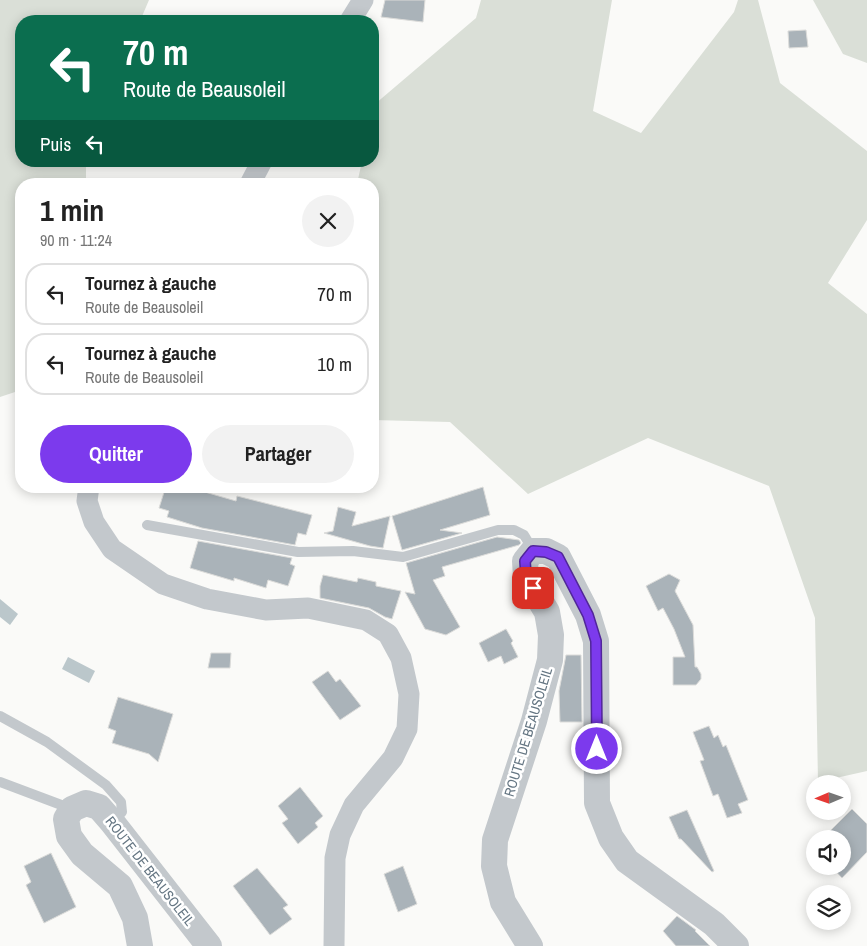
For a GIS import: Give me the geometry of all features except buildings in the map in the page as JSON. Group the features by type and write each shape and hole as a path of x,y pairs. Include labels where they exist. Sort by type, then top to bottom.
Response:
{"street":[{"path":"88,493 87,502 94,522 112,549 163,584 207,599 266,610 308,608 366,620 388,634 402,658 409,694 407,729 393,758 354,805 340,835 335,858 334,946"},
{"path":"533,551 546,552 558,557 588,615 596,641 597,803 611,838 627,861 714,924 736,946"},
{"name":"ROUTE DE BEAUSOLEIL","path":"530,946 503,902 494,866 495,840 534,721 550,660 551,635 547,612 526,576 525,561 533,551"},
{"name":"ROUTE DE BEAUSOLEIL","path":"72,809 86,803 99,807 209,946"},
{"path":"72,809 66,819 69,836 82,854 120,886 135,918 140,946"}],"lane":[{"path":"147,525 298,552 353,551 403,557 498,530 514,530 524,535 533,551"},
{"path":"0,716 47,742 106,785 121,802 122,812 112,822"},
{"path":"0,782 72,809"}],"shaded area":[{"path":"0,0 149,0 143,15 15,15 15,167 86,167 86,178 15,178 15,392 0,397"},
{"path":"481,0 612,0 593,111 641,133 734,12 738,0 758,0 780,83 867,151 867,220 828,283 867,314 867,771 849,775 818,775 815,618 769,486 648,438 528,494 450,422 379,420 379,178 358,178 361,167 379,167 379,101 476,18"},
{"path":"813,0 867,0 867,63 843,54"},
{"path":"0,599 18,614 10,625 0,617"},
{"path":"68,657 95,671 89,683 62,669"}],"route":[{"path":"533,588 526,576 525,561 533,551 546,552 558,557 588,615 596,641 597,749"}]}
